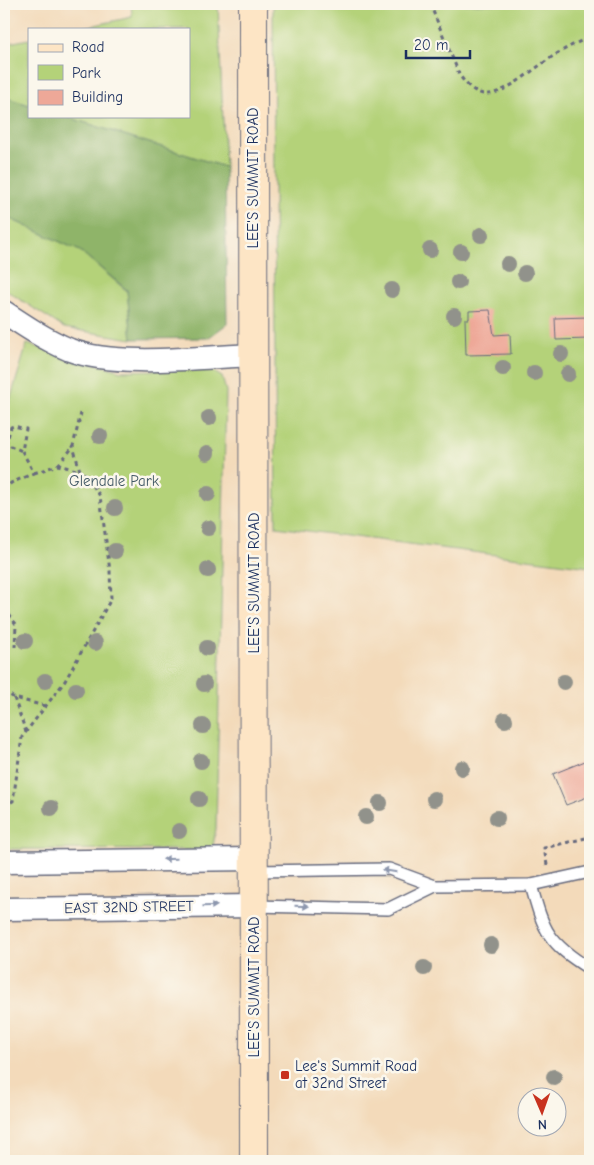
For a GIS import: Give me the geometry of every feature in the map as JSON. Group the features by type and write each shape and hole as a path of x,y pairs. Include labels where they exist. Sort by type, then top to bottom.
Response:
{"main road":[{"name":"LEE'S SUMMIT ROAD","path":"253,4 254,1161"}],"street":[{"path":"4,312 39,335 72,350 125,360 254,355"},
{"path":"4,862 254,865"},
{"name":"EAST 32ND STREET","path":"4,909 254,906"}],"lane":[{"path":"254,865 389,869 435,886 531,885 590,872"},
{"path":"531,885 541,921 548,936 558,947 590,969"},
{"path":"254,906 388,909 435,886"}],"path":[{"path":"430,4 460,76 468,86 483,94 492,94 506,88 550,58 590,37"},
{"path":"4,490 11,483 58,465 73,446 81,413"},
{"path":"22,451 6,444 11,427 26,429 22,451 34,474"},
{"path":"73,446 80,471"},
{"path":"4,806 13,801 22,737 73,668 111,600 110,571 100,496 86,475 80,471 58,465"},
{"path":"4,608 16,624 16,647"},
{"path":"4,691 14,698 45,706"},
{"path":"14,698 26,732"},
{"path":"550,881 544,848 590,837"}],"green space":[{"path":"131,4 218,4 225,167 70,118 190,118 190,28 82,28 132,17"},
{"path":"273,4 590,4 590,567 276,527"},
{"path":"28,39 28,105 4,97 4,44"},
{"path":"4,97 28,105 28,118 70,118 225,167 227,324 208,338 132,339 127,290 80,251 4,216"},
{"path":"4,216 80,251 127,291 132,339 64,328 4,289"},
{"name":"Glendale Park","path":"27,344 121,371 209,369 222,377 226,391 216,829 213,846 201,850 4,849 4,420"}],"building":[{"path":"490,310 494,335 510,334 511,354 466,355 465,319 469,319 469,311"},
{"path":"588,317 589,339 556,340 555,318"},
{"path":"590,759 590,796 566,805 553,774"}],"place":[{"name":"Lee's Summit Road at 32nd Street","path":"285,1075"}]}
